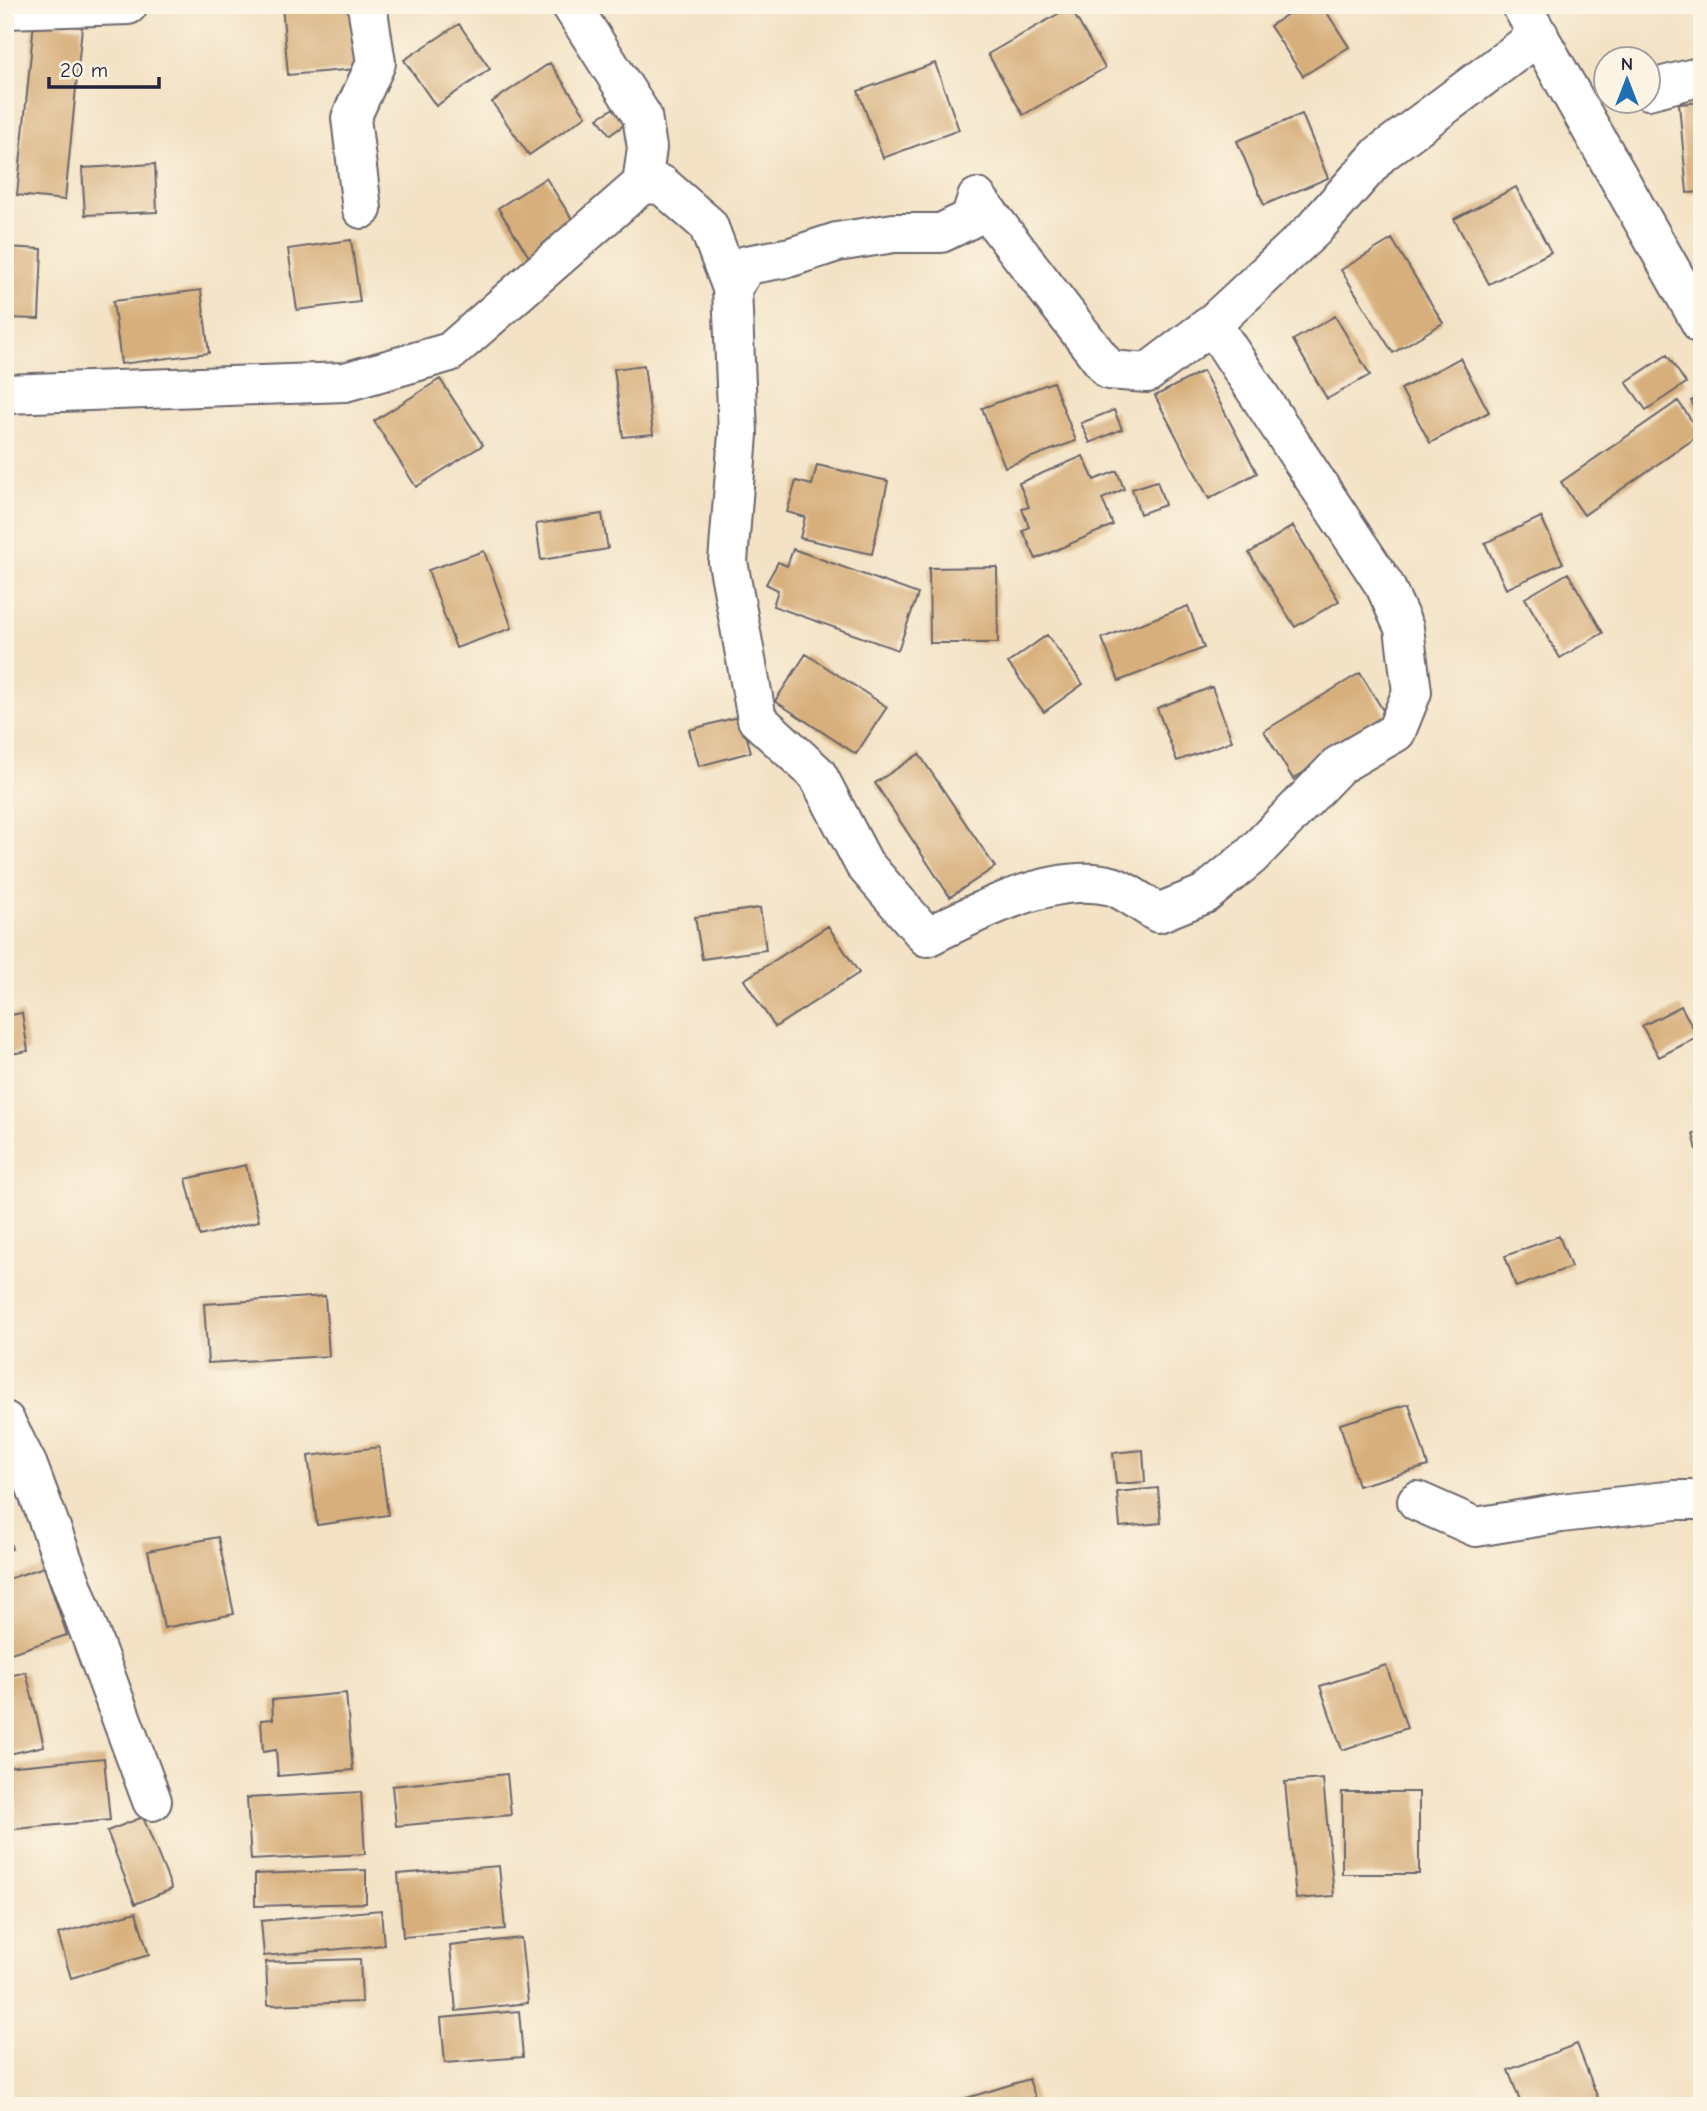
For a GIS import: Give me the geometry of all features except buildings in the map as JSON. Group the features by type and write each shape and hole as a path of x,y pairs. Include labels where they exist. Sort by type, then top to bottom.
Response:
{"street":[{"path":"5,9 128,5"},
{"path":"362,209 351,118 376,63 367,5"},
{"path":"5,394 345,382 450,352 642,184 647,148 642,116 571,5"},
{"path":"732,288 747,265 791,257 837,242 882,235 941,233 970,219 977,198 1110,370 1147,373 1212,324 1313,230 1380,154 1530,20 1592,104"},
{"path":"1662,86 1702,76"},
{"path":"1598,116 1702,325"},
{"path":"642,184 662,185 708,225 732,288 738,434 728,562 757,719 817,774 864,864 927,937 985,908 1068,883 1112,886 1158,913 1205,894 1251,856 1339,765 1396,732 1412,692 1404,628 1385,586 1212,324"},
{"path":"5,1421 28,1466 152,1801"},
{"path":"1416,1501 1476,1527 1561,1513 1675,1500 1702,1500"}]}
